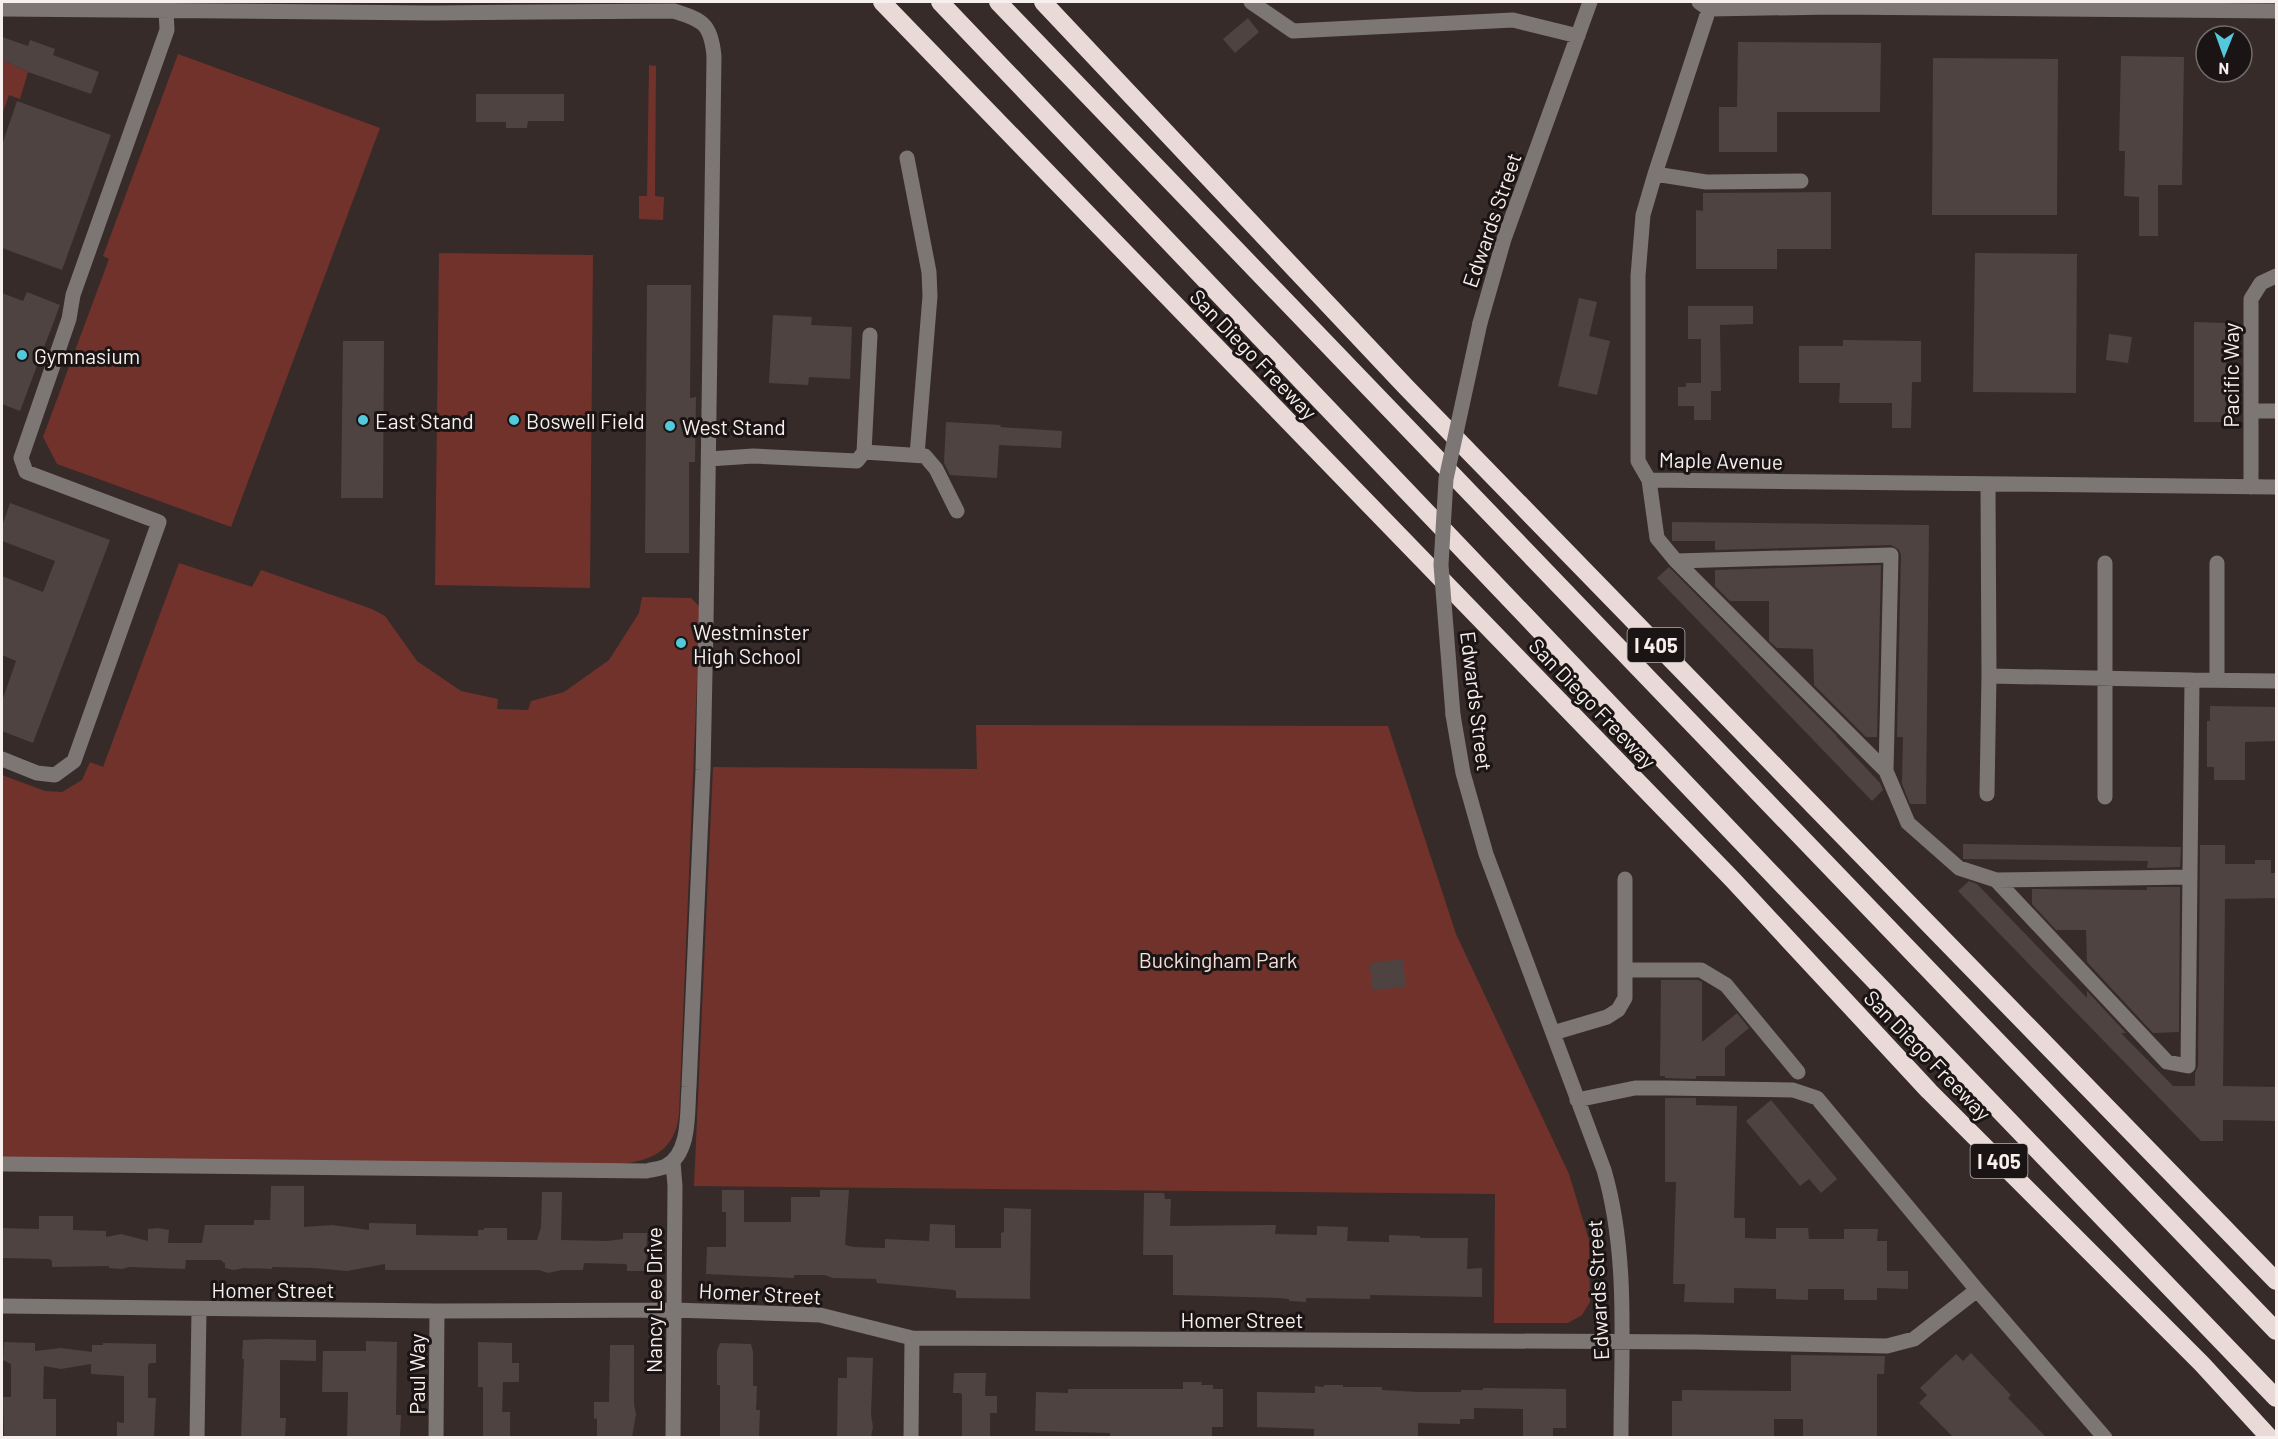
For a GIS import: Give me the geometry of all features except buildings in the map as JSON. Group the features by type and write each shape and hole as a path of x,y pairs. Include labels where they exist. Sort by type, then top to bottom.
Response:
{"highway":[{"name":"San Diego Freeway","path":"882,2 1733,880 1929,1090 2202,1364 2270,1437"},
{"path":"940,2 1784,887 2277,1398"},
{"path":"998,2 2277,1331"},
{"name":"I 405","path":"1043,2 1406,387 2277,1281"}],"street":[{"path":"1251,2 1293,31 1513,20 1578,36"},
{"name":"Edwards Street","path":"1590,2 1504,240 1480,323 1446,479 1441,565 1454,715 1463,773 1486,854 1604,1170 1612,1198 1618,1228 1622,1342 1621,1437"},
{"path":"1704,5 2047,5 2277,11"},
{"name":"Maple Avenue","path":"1704,5 1643,215 1638,276 1638,460 1649,480 2277,487"},
{"path":"2,9 432,13 674,11 698,19 706,27 713,41 714,56 703,770 689,1087 684,1139 679,1154 664,1168 647,1171 2,1164"},
{"path":"2,759 37,772 55,775 74,761 159,522 26,472 21,458 69,319 73,295 167,30 166,10"},
{"path":"907,158 929,272 930,296 916,455"},
{"path":"1654,174 1706,182 1801,181"},
{"name":"Pacific Way","path":"2252,487 2251,299 2261,283 2277,276"},
{"path":"709,459 753,456 857,461 864,452 870,335"},
{"path":"2251,411 2277,411"},
{"path":"864,452 925,456 936,470 957,511"},
{"path":"1649,480 1658,538 1676,561 1886,771 1908,824 1959,868 1996,880 2190,878"},
{"path":"1988,485 1988,794"},
{"path":"1676,561 1891,555 1886,771"},
{"path":"2105,563 2105,797"},
{"path":"2217,563 2217,680"},
{"path":"1989,675 2277,681"},
{"path":"1996,880 2167,1062 2188,1066 2192,680"},
{"path":"1553,1033 1607,1017 1618,1010 1625,998 1625,879"},
{"path":"1625,970 1701,970 1713,976 1726,985 1798,1072"},
{"path":"1577,1100 1635,1088 1793,1090 1817,1098 1977,1290 2105,1437"},
{"name":"Nancy Lee Drive","path":"673,1162 674,1437"},
{"name":"Homer Street","path":"2,1306 199,1310 674,1310 820,1315 912,1338 1622,1342 1887,1346 1914,1339 1977,1290"},
{"path":"197,1437 199,1310"},
{"name":"Paul Way","path":"436,1437 437,1311"},
{"path":"911,1437 912,1338"}],"green space":[{"path":"178,54 380,128 231,527 57,464 43,437 109,259 103,256"},
{"path":"2,60 28,72 20,99 9,95 2,115"},
{"path":"649,65 656,66 655,196 664,197 663,220 639,219 639,196 647,196"},
{"name":"Boswell Field","path":"439,253 593,255 590,588 435,585"},
{"path":"179,563 252,587 261,570 372,609 385,616 417,661 461,691 498,699 497,709 528,710 531,701 564,692 609,660 639,613 642,597 691,598 700,607 679,1115 673,1137 660,1152 642,1160 620,1164 2,1158 2,775 45,791 62,792 82,780 90,762 103,767"},
{"name":"Buckingham Park","path":"976,725 1388,726 1456,934 1569,1174 1589,1240 1590,1302 1582,1315 1568,1323 1494,1323 1495,1194 694,1186 713,767 977,769"}],"place":[{"name":"Gymnasium","path":"22,355"},
{"name":"East Stand","path":"363,420"},
{"name":"Boswell Field","path":"514,420"},
{"name":"West Stand","path":"670,426"},
{"name":"Westminster High School","path":"681,643"}]}
